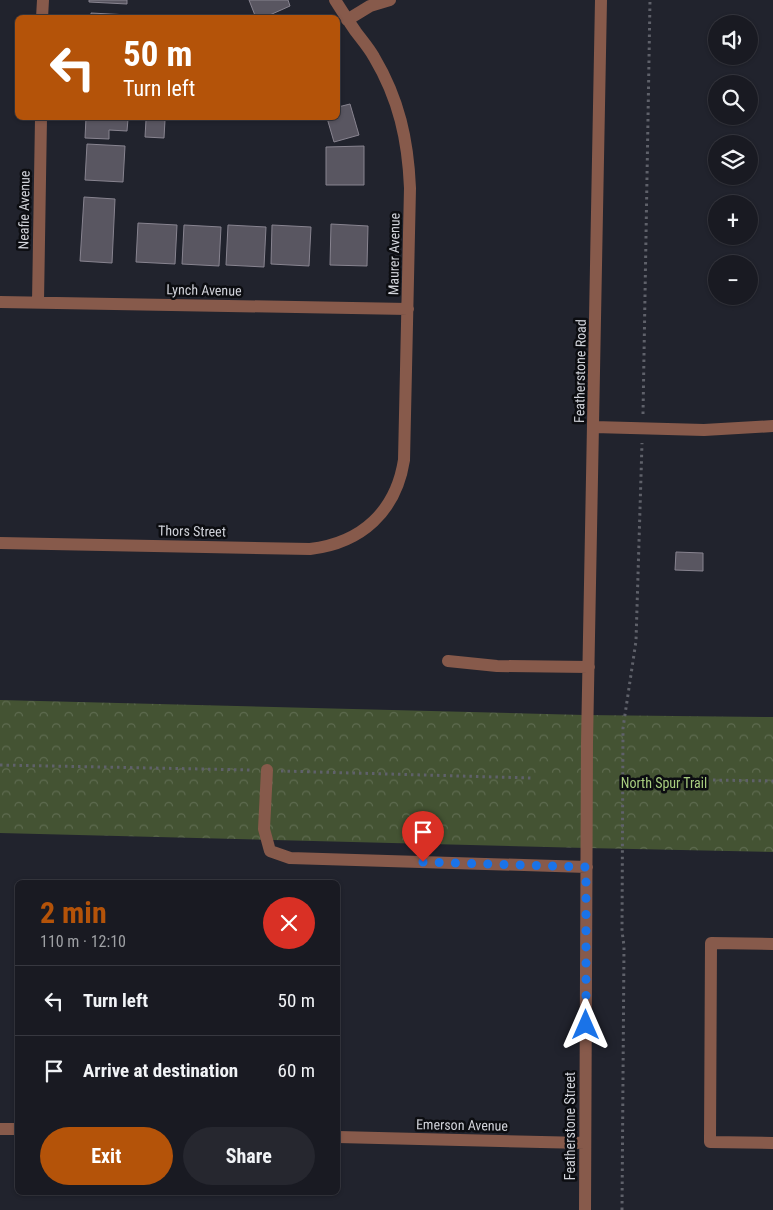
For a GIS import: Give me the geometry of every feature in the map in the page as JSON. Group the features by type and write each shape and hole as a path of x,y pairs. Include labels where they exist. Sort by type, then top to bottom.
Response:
{"street":[{"path":"42,15 43,0"},
{"name":"Maurer Avenue","path":"335,0 386,78 396,103 404,133 409,170 404,460 398,487 376,519"},
{"path":"347,20 370,6 390,0"},
{"name":"Featherstone Road","path":"587,743 601,0"},
{"name":"Neafie Avenue","path":"38,302 41,120"},
{"name":"Lynch Avenue","path":"0,302 408,309"},
{"path":"594,427 704,430 773,426"},
{"name":"Thors Street","path":"0,543 310,549 330,546 349,539 368,527 376,519"},
{"path":"448,661 497,666 589,667"},
{"name":"Featherstone Street","path":"584,1210 587,743"},
{"path":"267,770 264,829 270,851 290,858 586,867"},
{"path":"773,944 711,943 710,1122 710,1142 773,1143"},
{"path":"0,1129 15,1129"},
{"name":"Emerson Avenue","path":"340,1137 585,1143"}],"path":[{"path":"643,408 650,0"},
{"path":"622,1210 623,728 636,642 642,447"},
{"path":"648,779 773,781"}],"green space":[{"name":"North Spur Trail","path":"0,700 584,715 773,717 773,852 0,833"}],"building":[{"path":"89,0 127,0 127,4 89,2"},
{"path":"249,0 288,0 290,6 270,15 255,15"},
{"path":"91,13 129,15 91,15"},
{"path":"350,104 359,135 334,142 328,120 340,120 340,106"},
{"path":"86,120 128,120 127,131 109,130 109,139 85,138"},
{"path":"146,120 165,120 164,138 145,137"},
{"path":"87,144 125,146 123,182 85,180"},
{"path":"364,146 364,185 326,185 326,147"},
{"path":"84,197 115,199 112,263 80,261"},
{"path":"138,223 177,225 175,264 136,262"},
{"path":"331,224 368,226 367,266 330,265"},
{"path":"184,225 221,227 219,266 182,264"},
{"path":"228,225 266,227 264,267 226,265"},
{"path":"272,225 311,227 309,266 271,264"},
{"path":"676,552 703,553 703,571 675,570"}],"route":[{"path":"423,862 586,867 586,1025"}]}
